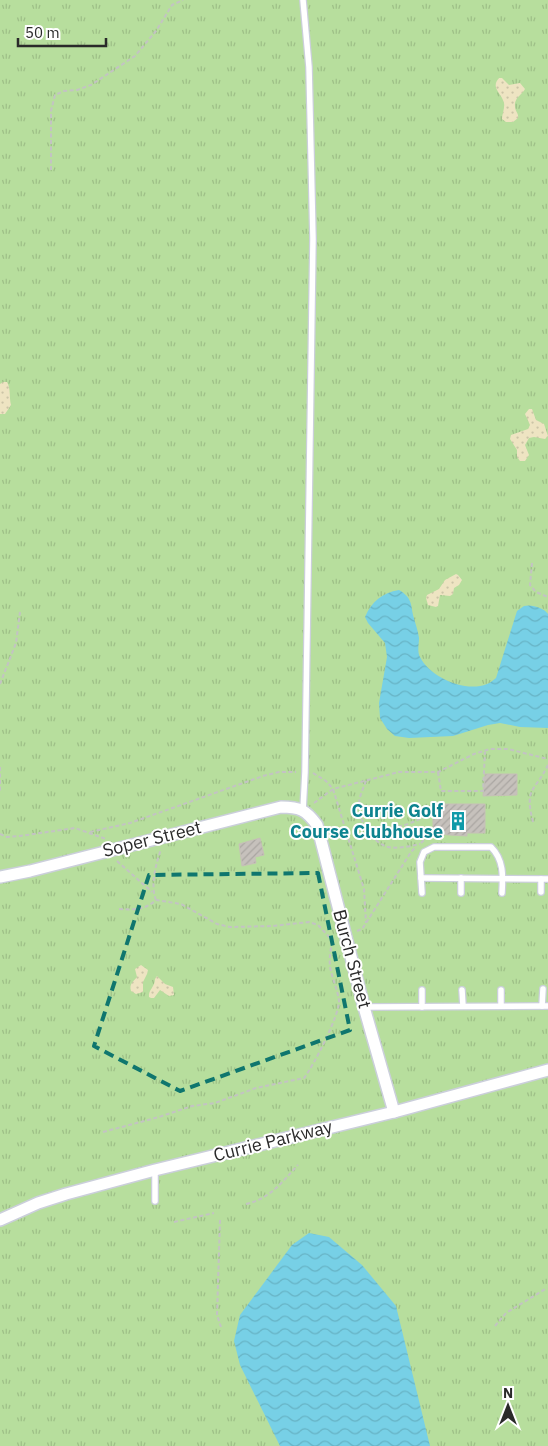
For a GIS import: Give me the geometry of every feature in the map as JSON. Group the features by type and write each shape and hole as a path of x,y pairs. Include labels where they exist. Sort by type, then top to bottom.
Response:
{"street":[{"name":"Soper Street","path":"0,877 281,807 294,807 303,810"},
{"name":"Burch Street","path":"303,810 311,816 317,825 364,1006 394,1112"},
{"name":"Currie Parkway","path":"0,1220 38,1203 66,1194 155,1170 394,1112 548,1070"}],"lane":[{"path":"303,0 309,67 313,239 306,772 303,810"},
{"path":"422,893 420,862 424,852 434,847 491,847 498,854 502,865 502,893"},
{"path":"421,878 545,879 541,892"},
{"path":"460,878 461,893"},
{"path":"364,1006 545,1006 543,989"},
{"path":"422,990 422,1006"},
{"path":"462,990 462,1006"},
{"path":"501,990 502,1006"},
{"path":"154,1201 155,1170"}],"path":[{"path":"51,170 51,111 55,95 91,85 135,56 156,31 172,5 183,0"},
{"path":"532,563 530,585 536,592 548,597"},
{"path":"0,684 16,643 20,612"},
{"path":"303,810 334,789 399,772 438,772 474,754 490,749 508,749 548,759"},
{"path":"438,772 442,791 483,791 485,751"},
{"path":"533,822 529,808 529,796 548,765"},
{"path":"0,767 0,793"},
{"path":"90,832 130,823 263,776 279,772 313,772 334,789 364,889 366,923"},
{"path":"366,781 359,806 361,818 372,836 380,844 390,848 420,844"},
{"path":"365,824 374,828 387,828 409,824 426,816"},
{"path":"0,834 20,836 74,828 107,839"},
{"path":"153,894 154,877 164,836"},
{"path":"332,940 346,937 362,929 411,852 425,839 432,838"},
{"path":"105,851 153,894 156,900"},
{"path":"102,1132 192,1106 215,1103 256,1088 304,1078 312,1068 318,1051 336,1018 339,1003 330,970 332,940 318,925 309,922 274,926 230,927 217,924 181,904 156,900 149,906 135,910 119,909"},
{"path":"246,1204 259,1201 271,1193 298,1165"},
{"path":"174,1222 214,1214"},
{"path":"220,1220 217,1315 221,1327"},
{"path":"495,1326 506,1313 547,1288"}],"highlighted area":[{"path":"318,873 350,1030 180,1091 94,1046 149,875"}],"green space":[{"path":"0,0 548,0 548,1446 0,1446"}],"sand":[{"path":"499,78 502,78 509,85 520,83 525,89 515,103 518,118 513,122 506,122 502,119 504,103 496,88"},
{"path":"7,382 11,405 5,414 0,414 0,384"},
{"path":"529,409 532,409 536,420 544,424 548,436 545,439 529,438 525,445 529,455 525,461 520,461 517,457 517,450 510,439 511,435 528,429 530,425 525,414"},
{"path":"456,574 462,580 454,588 453,594 450,596 440,595 438,606 436,607 428,605 427,595 439,589 445,580"},
{"path":"141,965 148,970 143,982 143,992 136,994 131,991 131,987 137,977 135,969"},
{"path":"157,976 165,984 173,987 174,995 169,996 160,990 154,998 149,997"}],"water":[{"path":"399,590 406,595 411,604 419,635 418,650 420,657 440,677 459,685 478,686 487,684 496,678 517,611 524,606 534,606 546,612 548,614 548,728 520,727 500,723 453,736 409,738 395,736 387,729 380,718 379,703 387,657 385,643 365,617 371,606 378,599 388,593"},
{"path":"309,1233 329,1237 362,1265 396,1306 430,1446 280,1446 240,1365 234,1341 240,1315 292,1245"}],"building":[{"path":"485,774 517,774 517,795 483,796"},
{"name":"Currie Golf Course Clubhouse","path":"445,804 485,804 485,833 467,833 467,836 433,834 433,807 445,807"},
{"path":"260,838 264,855 255,857 256,863 242,866 239,844"}],"place":[{"name":"Currie Golf Course Clubhouse","path":"458,821"}]}
